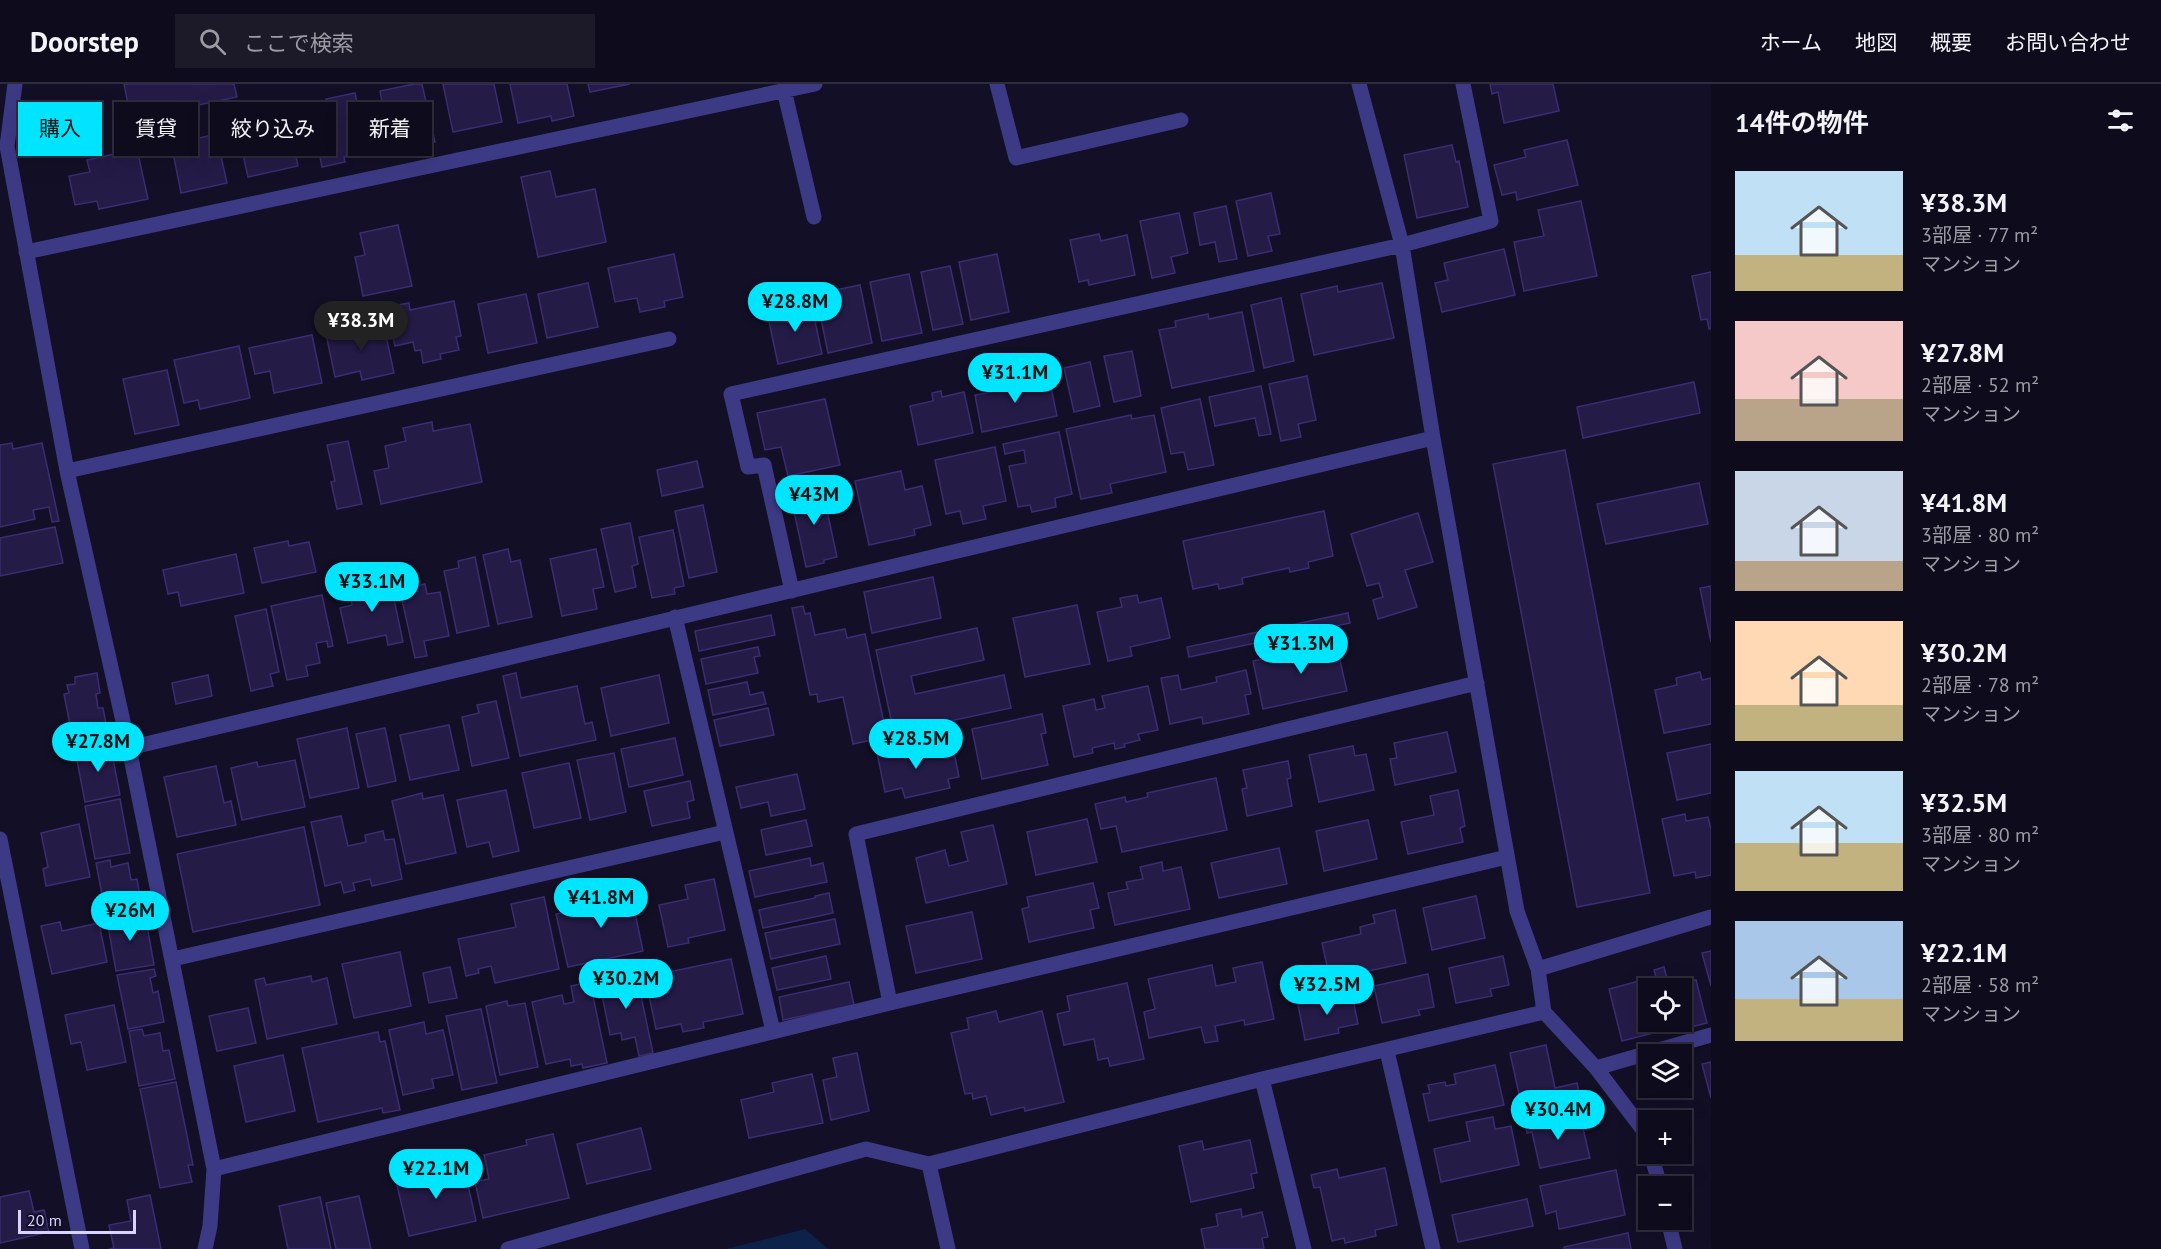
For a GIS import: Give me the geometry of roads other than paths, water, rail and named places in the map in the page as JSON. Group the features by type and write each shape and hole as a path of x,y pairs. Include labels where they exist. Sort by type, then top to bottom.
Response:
{"street":[{"path":"15,84 7,146 26,252 67,471 129,748 214,1169 210,1226 205,1249"},
{"path":"26,252 815,84"},
{"path":"997,84 1016,158 1181,120"},
{"path":"1359,84 1402,245 1433,438 1507,857 1517,911 1538,969 1544,1012 1596,1068 1638,1123"},
{"path":"792,591 765,465 748,467 731,394 1402,245 1491,222 1463,84"},
{"path":"784,90 814,217"},
{"path":"67,471 669,339"},
{"path":"129,748 1433,438"},
{"path":"675,617 773,1031"},
{"path":"890,1003 856,834 1477,683"},
{"path":"173,959 725,832"},
{"path":"0,839 82,1249"},
{"path":"214,1169 773,1031 1507,857"},
{"path":"1538,969 1711,917"},
{"path":"508,1249 866,1149 929,1164 1262,1079 1544,1012"},
{"path":"1596,1068 1711,1035"},
{"path":"1387,1051 1432,1249"},
{"path":"1262,1079 1304,1249"},
{"path":"929,1164 948,1249"},
{"path":"1670,1230 1675,1249"}],"water":[{"path":"805,1229 828,1249 726,1249"}]}
